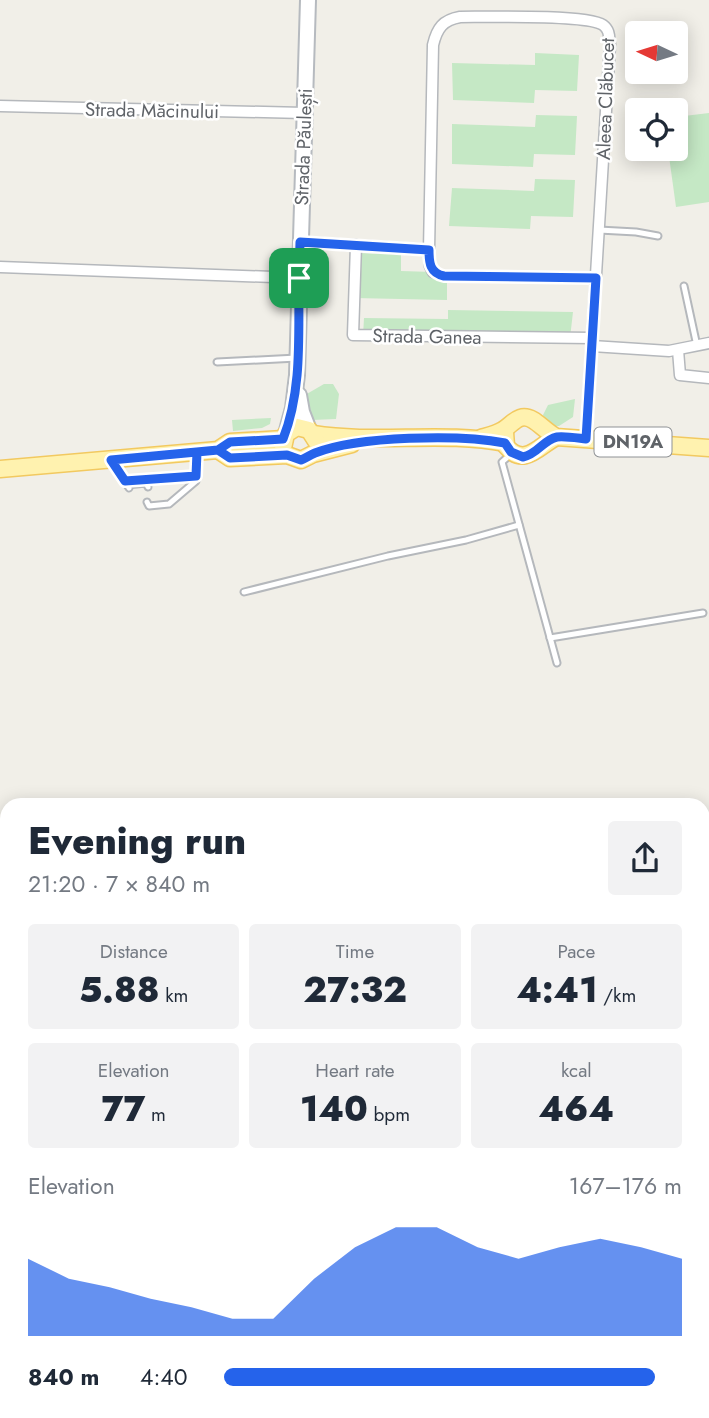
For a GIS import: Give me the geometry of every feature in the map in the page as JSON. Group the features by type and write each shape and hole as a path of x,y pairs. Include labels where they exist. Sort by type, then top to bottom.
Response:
{"main road":[{"name":"Strada Păulești","path":"308,0 297,378 300,405 311,432"},
{"name":"Strada Păulești","path":"285,443 297,378"},
{"name":"DN19A","path":"507,442 513,420 525,417 537,422 547,437"},
{"path":"0,469 218,450 230,442 259,440 285,443 301,460 313,454 316,445 311,432 297,427 285,443 236,461 218,450"},
{"name":"DN19A","path":"311,432 374,440 481,439 507,442 523,457 530,456 547,437"},
{"name":"DN19A","path":"547,437 709,448"},
{"name":"DN19A","path":"313,454 374,440"}],"street":[{"name":"Aleea Clăbucet","path":"433,271 429,250 433,45 436,32 442,23 460,17 579,19 601,24 609,31 610,45 586,439"},
{"name":"Strada Măcinului","path":"0,106 304,113"},
{"path":"300,242 429,250"},
{"name":"Strada Ganea","path":"356,245 353,335 592,342 678,350 709,343"},
{"path":"0,267 299,278"},
{"path":"678,350 680,375 709,378"}],"lane":[{"path":"599,230 658,236"},
{"path":"433,271 447,276 596,278"},
{"path":"684,286 697,346"},
{"path":"217,362 297,358"},
{"path":"236,461 236,450 251,447 259,440"},
{"path":"507,442 502,462 557,663"},
{"path":"147,505 169,504 196,481 197,452"},
{"path":"111,460 131,485"},
{"path":"131,485 196,476"},
{"path":"131,485 157,482 159,486"},
{"path":"165,497 169,504"},
{"path":"244,592 519,525"},
{"path":"550,638 703,613"}],"green space":[{"path":"535,53 579,55 577,91 535,90 534,103 453,100 452,63 535,65"},
{"path":"709,113 709,202 676,207 670,161 688,161 688,116"},
{"path":"536,115 577,116 575,155 534,154 533,167 452,164 452,124 535,127"},
{"path":"535,179 575,180 573,217 531,216 530,229 449,226 452,188 534,191"},
{"path":"356,253 401,254 401,271 433,272 447,276 447,300 354,298"},
{"path":"448,310 573,312 570,338 363,336 364,318 448,319"},
{"path":"324,384 333,384 339,394 336,419 312,420 306,414 305,395"},
{"path":"575,399 573,417 559,426 545,426 543,415 548,405"},
{"path":"271,418 270,424 262,428 233,431 232,420"}],"route":[{"path":"299,278 297,378 291,420 283,439 230,442 218,450 197,452 196,476 125,481 111,460 218,450 230,458 287,455 301,460 313,454 374,440 481,439 505,443 511,452 523,457 536,453 542,445 556,437 586,439 596,278 444,276 438,275 430,266 429,250 300,242 299,278"}]}
